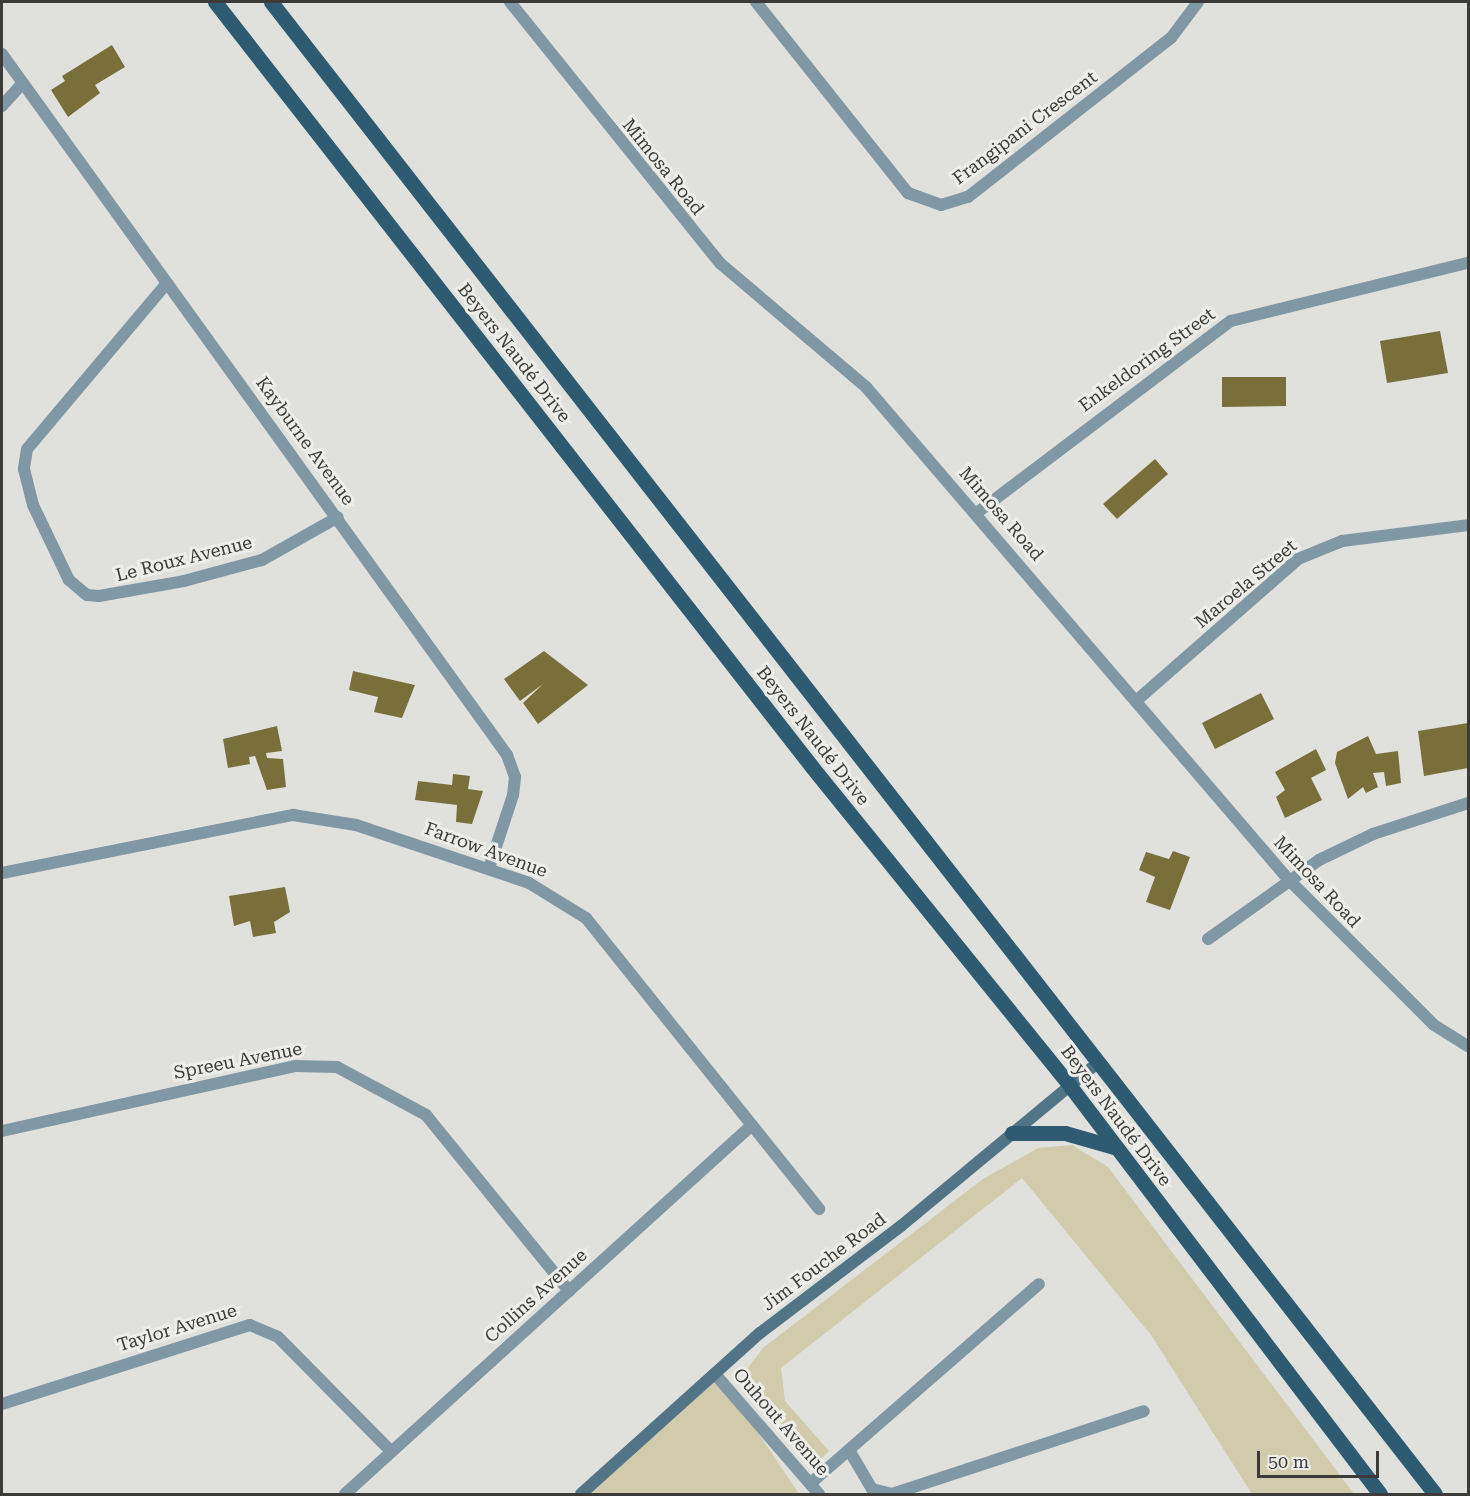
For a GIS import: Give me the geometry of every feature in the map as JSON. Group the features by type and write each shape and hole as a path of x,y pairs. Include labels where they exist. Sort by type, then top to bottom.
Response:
{"main road":[{"name":"Beyers Naudé Drive","path":"215,2 812,767 1070,1086 1114,1147 1380,1494"},
{"name":"Beyers Naudé Drive","path":"271,2 1096,1064 1435,1494"},
{"path":"1012,1133 1065,1133 1114,1147"}],"street":[{"name":"Mimosa Road","path":"510,2 721,264 866,387 978,512 1288,879 1434,1025 1468,1046"},
{"name":"Frangipani Crescent","path":"756,2 908,193 941,205 968,196 1171,38 1198,2"},
{"name":"Kayburne Avenue","path":"2,54 338,517 507,755 515,777 513,795 489,868"},
{"path":"2,106 23,83"},
{"name":"Enkeldoring Street","path":"978,512 1191,346 1231,321 1468,263"},
{"name":"Le Roux Avenue","path":"167,283 35,432 27,449 24,469 33,505 69,580 87,595 99,596 184,581 262,560 338,517"},
{"name":"Maroela Street","path":"1136,701 1298,559 1342,541 1468,525"},
{"path":"1208,939 1288,879 1373,834 1468,802"},
{"name":"Farrow Avenue","path":"2,873 292,816 356,825 489,868 550,893 586,918 819,1209"},
{"name":"Jim Fouche Road","path":"581,1494 715,1374 1096,1064"},
{"name":"Spreeu Avenue","path":"2,1131 296,1066 337,1067 426,1115 569,1291"},
{"name":"Collins Avenue","path":"345,1494 752,1125"},
{"path":"812,1482 1039,1284"},
{"name":"Taylor Avenue","path":"2,1404 250,1325 278,1337 391,1451"},
{"name":"Ouhout Avenue","path":"715,1374 812,1482 819,1494"},
{"path":"849,1450 872,1489 892,1494 1144,1412"}],"shaded area":[{"path":"1072,1145 1108,1167 1354,1494 1252,1494 1151,1335 1022,1178 781,1368 785,1401 829,1451 812,1467 750,1397 747,1369 763,1348 983,1179 1038,1148"},
{"path":"718,1373 799,1494 582,1494"}],"building":[{"path":"112,45 125,67 95,85 100,93 68,117 51,90 65,81 62,76"},
{"path":"1440,331 1448,373 1387,383 1380,341"},
{"path":"1222,377 1286,377 1286,406 1222,407"},
{"path":"1155,459 1168,474 1117,519 1103,504"},
{"path":"544,651 588,685 538,724 523,703 543,684 520,701 504,679"},
{"path":"353,671 415,685 402,718 374,712 378,697 349,690"},
{"path":"1261,693 1274,719 1215,749 1202,723"},
{"path":"1468,723 1468,768 1424,776 1418,731"},
{"path":"277,726 282,751 266,753 267,758 283,759 286,787 267,790 255,756 249,757 250,764 228,768 223,739"},
{"path":"1368,736 1376,754 1398,751 1401,783 1386,786 1384,772 1373,773 1378,787 1366,793 1363,787 1348,799 1335,763 1337,752"},
{"path":"1316,749 1326,770 1311,778 1322,800 1285,818 1276,797 1285,790 1275,772"},
{"path":"453,774 470,776 468,789 483,791 472,824 456,822 457,805 415,800 418,781 452,785"},
{"path":"1173,851 1190,857 1170,910 1146,902 1155,877 1139,870 1146,852 1169,859"},
{"path":"285,887 290,912 274,922 276,933 253,937 250,921 234,926 229,896"}]}
